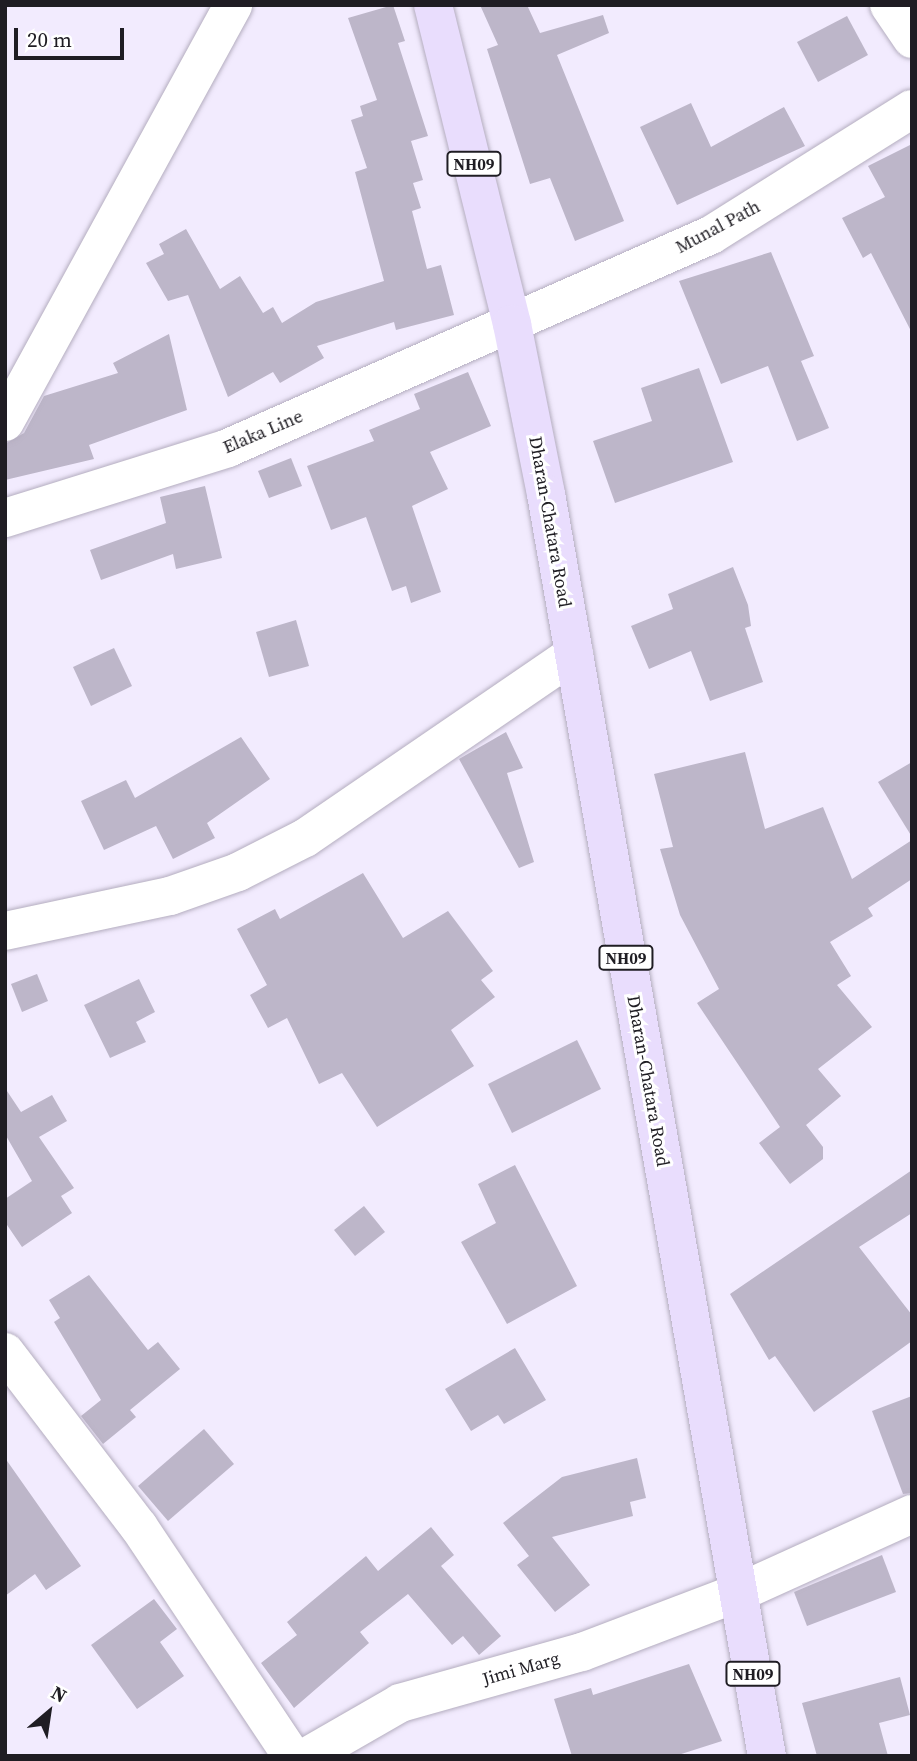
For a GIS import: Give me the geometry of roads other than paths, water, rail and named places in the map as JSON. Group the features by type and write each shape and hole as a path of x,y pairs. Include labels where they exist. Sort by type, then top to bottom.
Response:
{"main road":[{"name":"NH09","path":"433,5 512,324"},
{"name":"Dharan-Chatara Road","path":"512,324 574,654 767,1756"}],"street":[{"path":"5,422 233,5"},
{"path":"889,5 912,39"},
{"name":"Munal Path","path":"512,324 711,235 912,109"},
{"name":"Elaka Line","path":"5,518 228,448 512,324"},
{"path":"5,931 170,897 238,872 305,838 574,654"},
{"path":"5,1352 139,1527 292,1756"},
{"name":"Jimi Marg","path":"308,1756 400,1703 582,1652 740,1592 912,1514"}]}
